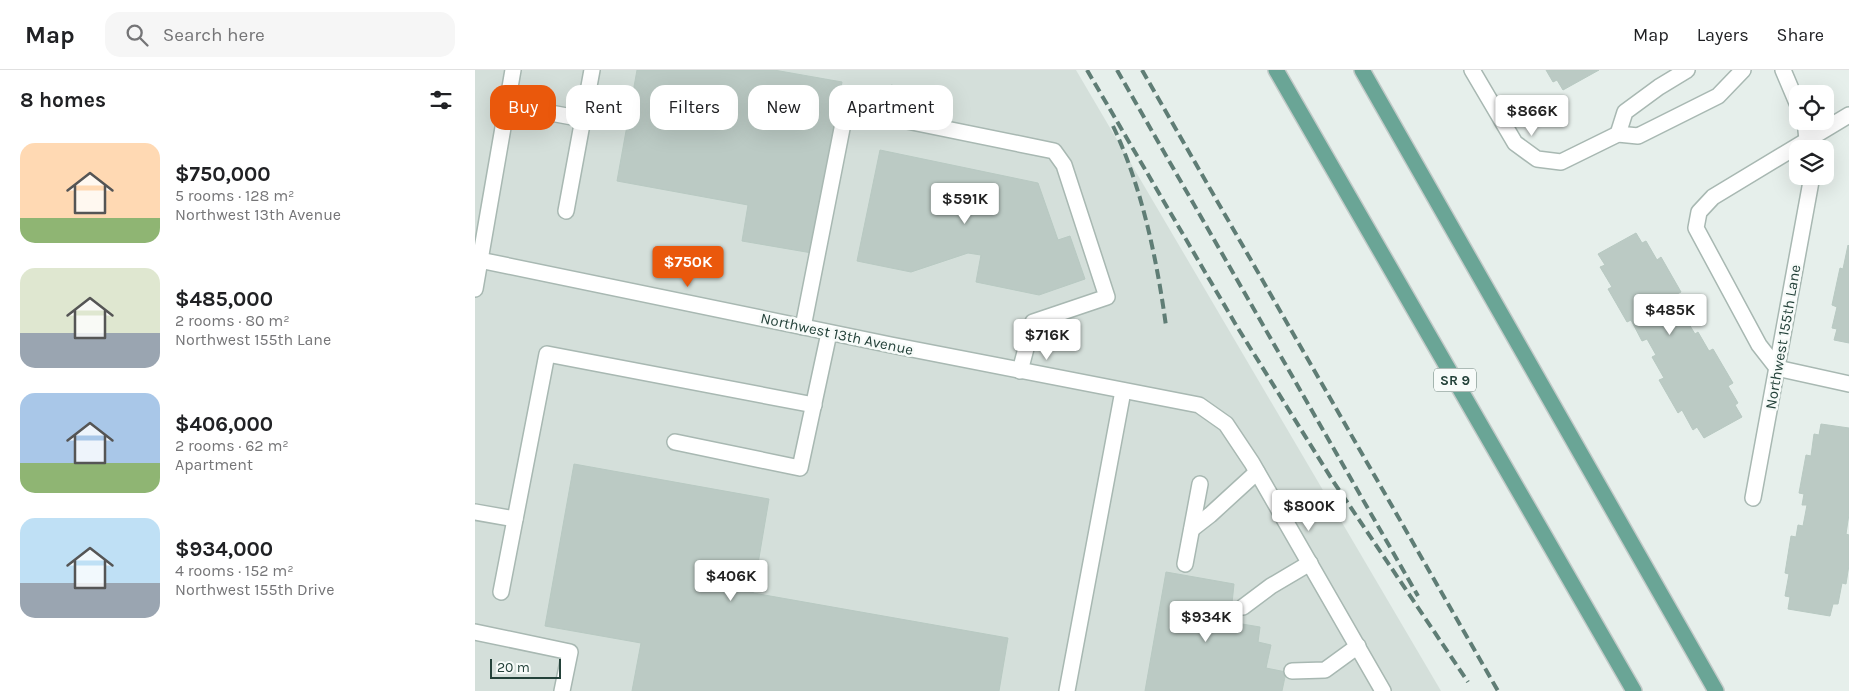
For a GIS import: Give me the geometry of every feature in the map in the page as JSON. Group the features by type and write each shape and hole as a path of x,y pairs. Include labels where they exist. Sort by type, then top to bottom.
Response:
{"main road":[{"name":"SR 9","path":"1277,70 1634,691"},
{"path":"1362,70 1716,691"}],"street":[{"path":"510,85 513,70"},
{"path":"589,85 592,70"},
{"path":"1472,70 1515,143 1537,159 1561,162 1619,134 1637,136 1718,96 1743,70"},
{"path":"1619,134 1625,112 1659,87 1687,70"},
{"path":"1783,70 1789,85"},
{"path":"1815,140 1849,115"},
{"path":"475,289 477,260 502,130"},
{"path":"566,211 581,130"},
{"path":"803,327 842,130"},
{"path":"951,130 1054,151 1064,165 1107,297 1033,322 1020,371"},
{"path":"1789,155 1713,197 1699,212 1696,228 1759,345 1777,368 1849,384"},
{"name":"Northwest 155th Lane","path":"1753,498 1810,185"},
{"name":"Northwest 13th Avenue","path":"477,260 1020,371 1199,405 1226,424 1257,472"},
{"path":"675,442 800,468 829,332"},
{"path":"501,592 547,354 814,405"},
{"path":"1067,691 1123,391"},
{"path":"1192,529 1257,472 1383,691"},
{"path":"1185,564 1200,484"},
{"path":"475,512 515,519"},
{"path":"1243,606 1271,586 1310,563"},
{"path":"475,632 570,652 562,691"},
{"path":"1292,671 1325,670 1358,646"}],"shaded area":[{"path":"475,70 1076,70 1441,691 475,691"}],"building":[{"path":"637,70 774,70 842,82 841,85 829,85 829,130 834,130 812,253 742,241 748,205 617,181 626,130 640,130 640,85 634,85"},
{"path":"1546,70 1599,70 1563,90 1557,80 1553,82"},
{"path":"880,150 1038,183 1058,240 1070,236 1085,279 1039,295 976,282 981,255 968,253 911,272 857,261"},
{"path":"1636,233 1642,243 1646,241 1657,260 1661,257 1681,292 1677,294 1688,314 1684,316 1695,334 1698,332 1709,351 1713,349 1733,383 1728,386 1738,403 1735,405 1742,417 1704,438 1697,427 1693,430 1682,410 1678,413 1659,380 1664,378 1652,357 1656,355 1647,339 1642,341 1631,320 1627,322 1608,289 1612,287 1600,267 1605,265 1598,254"},
{"path":"1848,245 1849,343 1834,340 1837,329 1832,328 1837,307 1832,305 1840,268 1843,269"},
{"path":"1821,424 1849,428 1849,514 1846,534 1849,535 1849,565 1846,584 1842,583 1838,604 1833,604 1830,616 1788,609 1790,597 1785,596 1789,574 1785,573 1791,536 1796,537 1798,525 1803,526 1807,505 1802,505 1804,494 1799,493 1806,455 1811,456 1814,434 1819,435"},
{"path":"574,464 769,499 753,593 1008,638 999,691 632,691 641,643 545,626"},
{"path":"1166,572 1234,584 1230,622 1260,627 1258,642 1271,645 1266,668 1286,672 1282,691 1145,691"}],"railway":[{"path":"1087,70 1236,325 1333,481 1468,682"},
{"path":"1117,70 1418,596"},
{"path":"1142,70 1498,691"},
{"path":"1113,126 1132,174 1147,224 1166,326"}]}
